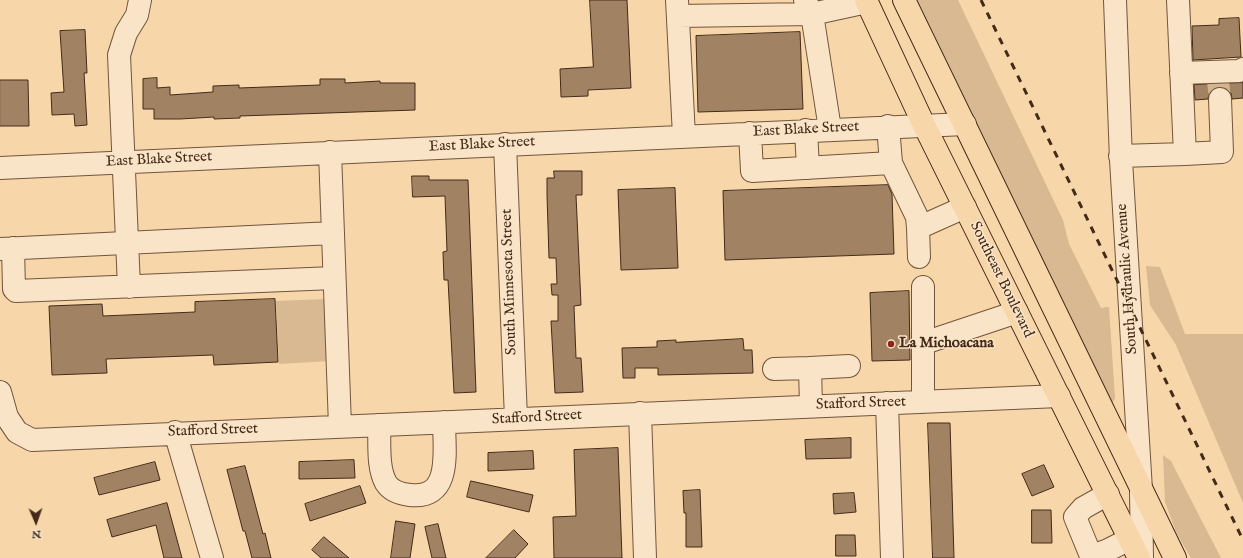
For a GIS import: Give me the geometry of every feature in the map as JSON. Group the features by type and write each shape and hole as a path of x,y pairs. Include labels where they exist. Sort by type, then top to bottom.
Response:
{"main road":[{"path":"904,0 1175,558"},
{"name":"Southeast Boulevard","path":"866,1 924,125 1137,552"}],"street":[{"path":"129,287 119,55 126,33 137,16 140,0"},
{"name":"South Hydraulic Avenue","path":"1115,0 1120,156 1141,490 1137,552"},
{"path":"1178,0 1185,154"},
{"path":"684,136 677,8 808,7 866,1"},
{"path":"808,7 830,129"},
{"path":"1219,84 1243,69"},
{"path":"1182,73 1219,84"},
{"path":"1120,156 1222,152 1219,84"},
{"name":"East Blake Street","path":"0,168 888,126 965,124"},
{"path":"888,126 891,163 917,217 918,257"},
{"path":"806,130 808,168"},
{"path":"750,133 752,171 891,163"},
{"name":"South Minnesota Street","path":"505,144 516,419"},
{"path":"330,152 340,426"},
{"path":"918,228 965,207"},
{"path":"333,232 6,248 14,289 16,291 334,278"},
{"path":"923,287 923,402"},
{"path":"924,343 1017,312"},
{"path":"774,369 849,366"},
{"path":"810,368 811,406"},
{"name":"Stafford Street","path":"0,392 7,417 17,432 32,440 175,432 380,425 1059,396"},
{"path":"887,403 892,558"},
{"path":"640,413 645,558"},
{"path":"380,425 381,465 386,483 399,494 416,496 427,493 440,483 445,468 444,422"},
{"path":"175,432 212,558"},
{"path":"1108,494 1083,508 1075,518 1091,556 1106,551 1137,552"}],"shaded area":[{"path":"913,0 958,0 1063,220 1069,244 1101,308 1109,307 1115,398 1112,404"},
{"path":"1146,266 1160,267 1185,334 1243,334 1243,503 1176,345 1150,305"},
{"path":"328,299 330,361 279,364 276,301"},
{"path":"1163,455 1171,461 1221,558 1191,558 1176,532 1165,502"}],"building":[{"path":"590,0 627,0 631,88 588,90 588,96 561,97 560,69 593,67"},
{"path":"1239,18 1241,57 1193,60 1192,26 1219,25 1219,19"},
{"path":"85,30 87,73 84,73 87,125 75,126 74,114 52,115 51,93 64,92 60,31"},
{"path":"800,32 803,109 698,112 696,36"},
{"path":"157,78 157,88 170,87 170,95 213,92 213,86 239,85 239,88 320,85 320,79 345,79 345,83 380,81 380,83 415,83 415,110 240,116 240,118 214,119 214,117 154,119 154,109 143,109 143,79"},
{"path":"0,80 28,80 29,126 0,126"},
{"path":"1243,83 1243,98 1232,99 1231,93 1226,88 1219,87 1214,88 1209,93 1208,99 1195,100 1194,85"},
{"path":"554,171 582,171 582,195 576,195 581,305 574,306 576,358 581,358 583,392 555,393 551,321 558,321 558,295 552,295 551,284 557,284 556,258 549,258 547,195 547,178 554,178"},
{"path":"412,176 429,176 429,180 468,180 476,392 454,393 448,280 444,280 443,252 447,251 445,196 413,197"},
{"path":"888,185 892,194 894,254 725,260 723,191"},
{"path":"675,188 678,268 621,270 618,190"},
{"path":"909,291 910,360 872,361 870,293"},
{"path":"275,299 278,362 214,365 213,355 106,359 107,373 52,375 49,306 102,304 103,316 195,312 195,302"},
{"path":"743,339 744,350 752,350 753,373 658,375 658,368 635,368 635,378 623,378 622,348 657,347 657,341 676,340 676,342"},
{"path":"928,423 950,423 954,558 933,558"},
{"path":"851,438 851,458 806,459 805,440"},
{"path":"618,448 622,558 554,558 553,517 576,516 574,450"},
{"path":"533,451 534,469 488,471 488,453"},
{"path":"354,460 355,478 299,479 299,462"},
{"path":"155,462 160,480 99,495 94,478"},
{"path":"1044,465 1054,487 1032,496 1022,474"},
{"path":"245,466 271,558 252,558 245,531 243,531 227,470"},
{"path":"471,481 533,495 529,512 467,497"},
{"path":"360,486 366,503 310,521 305,504"},
{"path":"700,490 702,547 686,547 686,513 684,513 683,491"},
{"path":"854,493 856,512 834,514 833,494"},
{"path":"167,503 182,558 164,558 156,525 112,537 107,520"},
{"path":"1032,510 1051,510 1052,543 1032,543"},
{"path":"396,521 415,524 410,558 391,558"},
{"path":"438,524 446,558 432,558 425,527"},
{"path":"514,530 528,544 515,558 486,558"},
{"path":"836,535 855,535 856,556 836,556"},
{"path":"324,537 349,558 321,558 312,550"}],"tunnel":[{"path":"1218,81 1220,99"}],"railway":[{"path":"981,0 1243,540"}],"place":[{"name":"La Michoacana","path":"891,344"}]}
